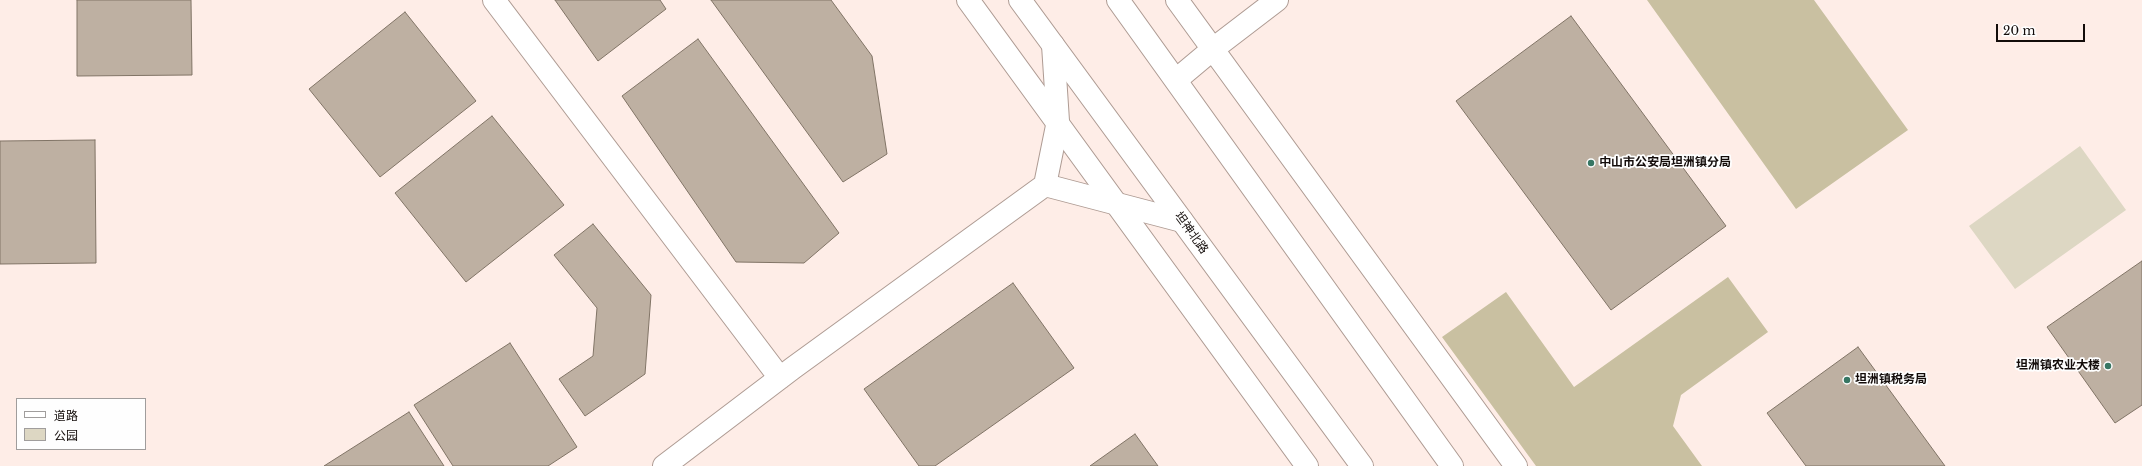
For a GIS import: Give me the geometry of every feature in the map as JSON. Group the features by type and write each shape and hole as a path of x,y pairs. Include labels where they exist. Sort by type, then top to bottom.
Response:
{"main road":[{"path":"494,0 780,378"},
{"path":"968,0 1307,466"},
{"name":"坦神北路","path":"1020,0 1362,466"},
{"path":"1118,0 1452,466"},
{"path":"1177,0 1516,466"},
{"path":"1176,80 1276,0"},
{"path":"664,466 780,378 1045,185 1058,122 1053,45"},
{"path":"1045,185 1116,202 1182,221"}],"green space":[{"path":"2080,146 2126,210 2015,289 1969,226"}],"shaded area":[{"path":"1647,0 1814,0 1908,130 1796,209"},
{"path":"1728,277 1768,332 1681,395 1673,426 1702,466 1536,466 1442,337 1506,292 1574,387"}],"building":[{"path":"77,0 191,0 192,75 77,76"},
{"path":"555,0 660,0 666,9 598,61"},
{"path":"711,0 831,0 872,56 887,154 843,182"},
{"path":"405,12 476,101 380,177 309,89"},
{"name":"中山市公安局坦洲镇分局","path":"1571,16 1726,226 1611,310 1456,101"},
{"path":"698,39 839,233 804,263 736,262 622,96"},
{"path":"492,116 564,205 466,282 395,193"},
{"path":"95,140 96,263 0,264 0,141"},
{"path":"593,224 651,295 645,374 585,416 559,379 593,356 597,308 554,255"},
{"name":"坦洲镇农业大楼","path":"2142,261 2142,405 2115,423 2047,327"},
{"path":"1013,283 1074,368 935,466 919,466 864,389"},
{"path":"510,343 577,447 548,466 453,466 414,405"},
{"name":"坦洲镇税务局","path":"1858,347 1945,466 1806,466 1767,413"},
{"path":"409,412 444,466 324,466"},
{"path":"1135,434 1158,466 1090,466"}],"place":[{"name":"中山市公安局坦洲镇分局","path":"1591,163"},
{"name":"坦洲镇农业大楼","path":"2108,366"},
{"name":"坦洲镇税务局","path":"1847,380"}]}
